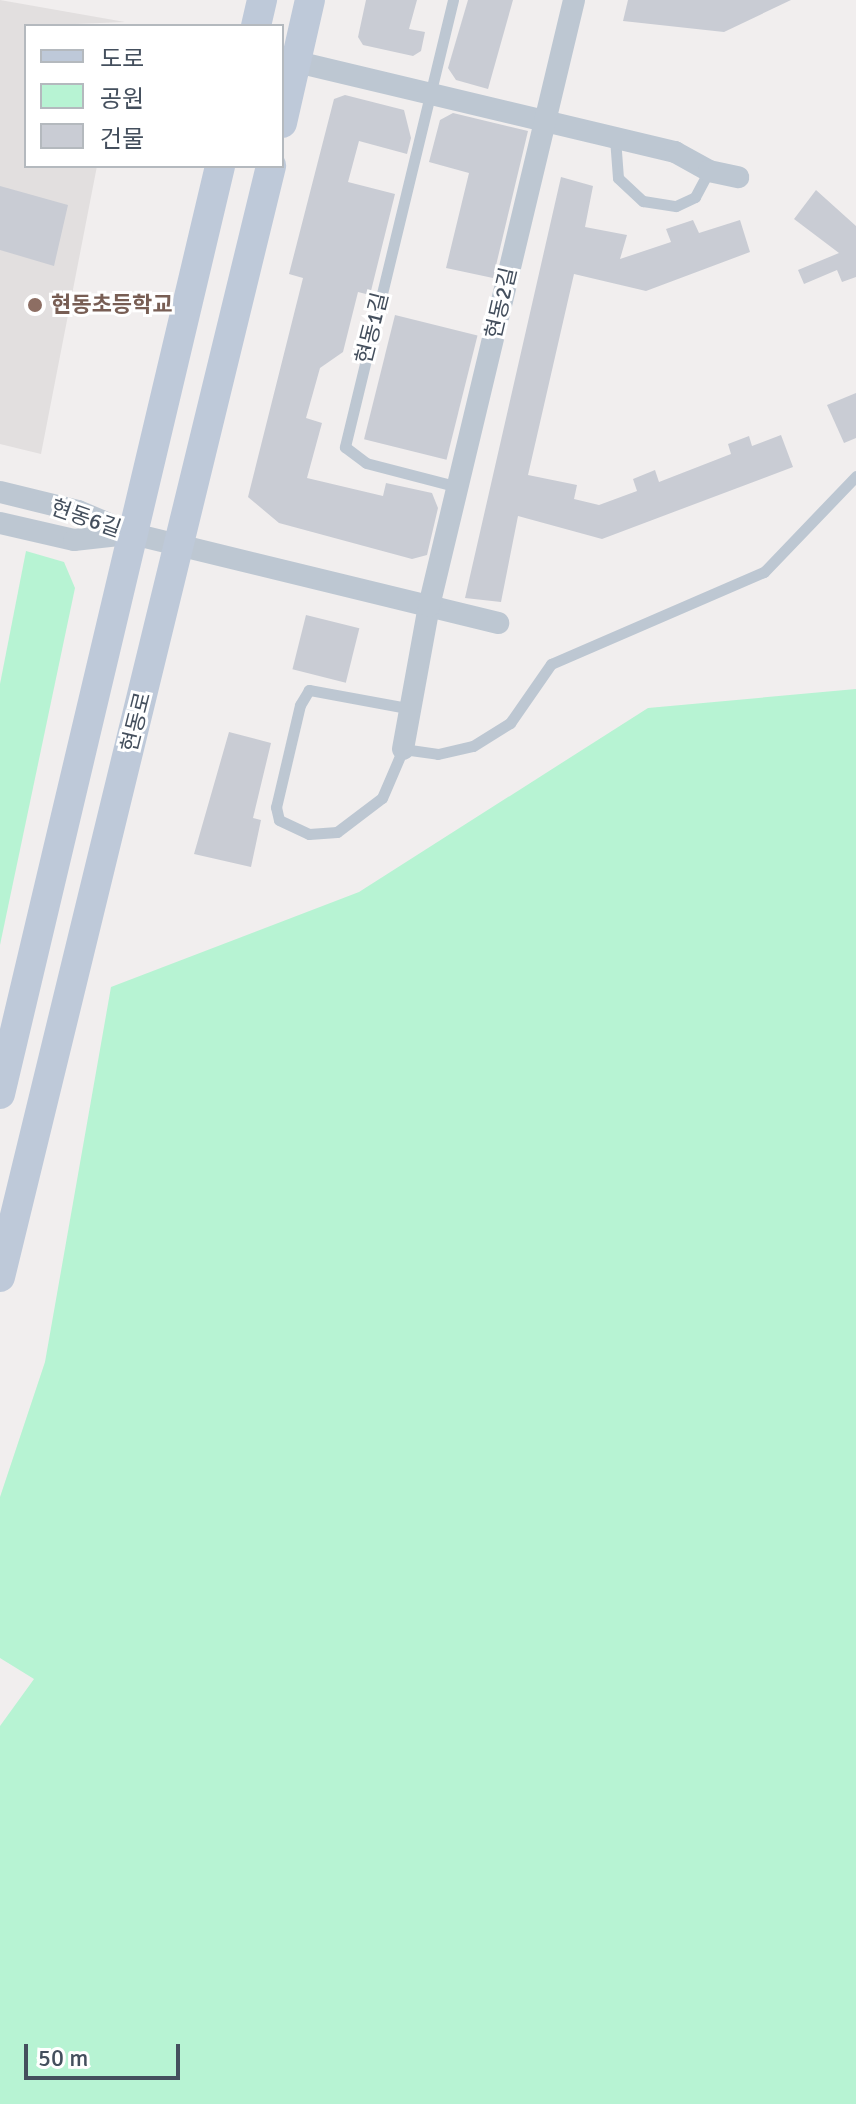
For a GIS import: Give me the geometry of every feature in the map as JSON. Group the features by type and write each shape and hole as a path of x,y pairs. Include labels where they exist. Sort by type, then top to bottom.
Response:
{"main road":[{"path":"256,24 262,0"},
{"path":"284,115 310,0"},
{"path":"0,1094 220,168"},
{"name":"현동로","path":"0,1277 271,168"}],"street":[{"name":"현동2길","path":"403,749 407,708 429,606 574,0"},
{"path":"297,62 431,91 544,122 675,152 709,171 738,177"},
{"name":"현동6길","path":"0,492 78,511 133,534"},
{"name":"현동6길","path":"0,523 74,540 133,534"},
{"path":"133,534 498,623"}],"lane":[{"name":"현동1길","path":"453,0 345,447 366,463 458,487"},
{"path":"615,138 618,178 643,201 676,206 695,197 709,171"},
{"path":"403,749 438,754 473,746 510,723 551,664 764,572 856,476"},
{"name":"현동2길","path":"403,749 387,791 337,832 309,834 279,820 279,792 300,705 309,690 407,708"}],"shaded area":[{"name":"현동초등학교","path":"0,0 125,22 24,24 24,168 97,168 41,454 0,444"}],"green space":[{"path":"26,551 64,562 75,588 0,945 0,684"},
{"path":"856,689 856,2104 0,2104 0,1726 34,1679 0,1658 0,1497 45,1362 111,987 359,892 648,708"}],"building":[{"path":"366,0 417,0 409,29 425,32 421,51 413,56 363,45 358,37"},
{"path":"468,0 513,0 488,89 456,80 448,68"},
{"path":"628,0 791,0 724,32 623,21"},
{"path":"345,95 404,110 411,138 407,154 359,141 348,182 395,194 370,295 358,292 343,352 320,368 306,418 322,423 307,478 383,496 386,483 432,493 438,508 427,555 412,559 279,523 248,497 303,278 289,274 334,99"},
{"path":"453,113 528,131 493,278 446,268 469,173 429,162 440,120"},
{"path":"561,177 593,186 585,227 627,235 620,259 671,242 666,229 693,220 699,233 740,220 750,252 646,291 574,274 528,475 577,485 574,499 599,505 637,491 633,479 655,470 659,482 731,454 728,444 749,436 752,446 781,435 793,467 602,539 518,516 501,602 465,598"},
{"path":"0,186 68,205 54,266 0,250"},
{"path":"816,190 856,226 856,277 842,282 837,270 804,284 798,270 839,253 794,219"},
{"path":"395,315 477,336 447,460 364,439"},
{"path":"856,393 856,438 844,443 827,405"},
{"path":"306,615 359,628 346,683 292,669"},
{"path":"229,732 271,743 253,818 261,820 251,867 194,854"}],"place":[{"name":"현동초등학교","path":"35,305"}]}
